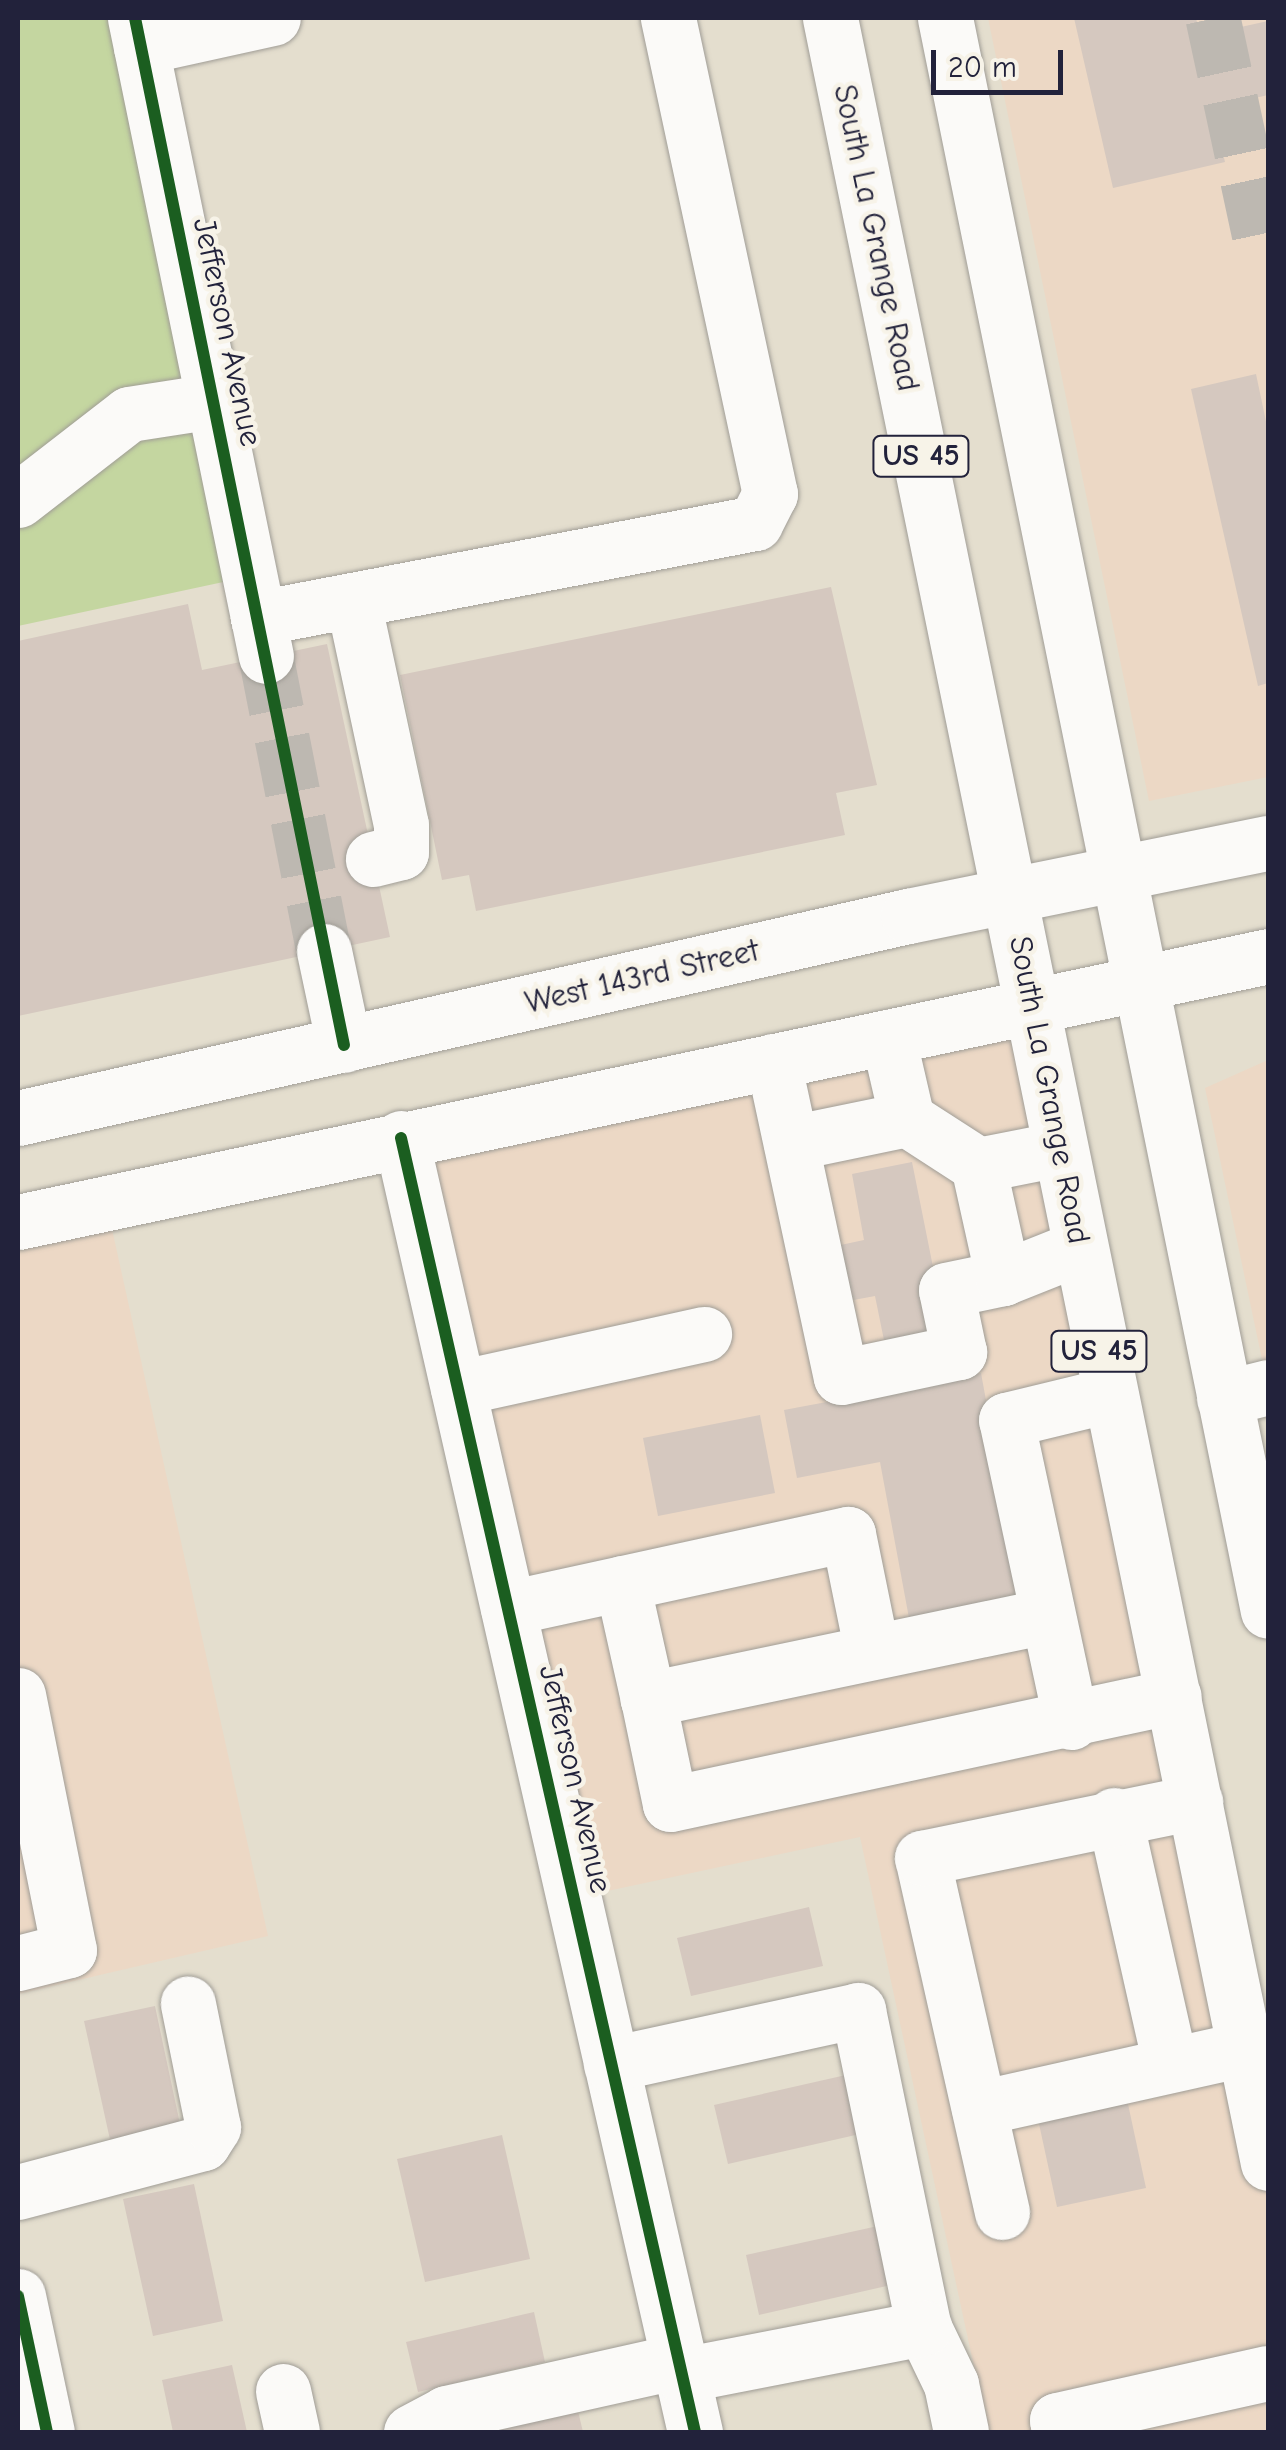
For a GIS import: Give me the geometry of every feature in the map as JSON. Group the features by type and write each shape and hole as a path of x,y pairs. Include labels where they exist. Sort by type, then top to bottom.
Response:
{"main road":[{"path":"138,32 273,18"},
{"path":"373,859 401,852 401,825 352,601 755,523 770,494 668,18"},
{"name":"South La Grange Road","path":"830,18 1012,895 1078,1248 1268,2162"},
{"path":"945,18 1137,982 1246,1392 1268,1611"},
{"name":"Jefferson Avenue","path":"138,32 262,638 352,601"},
{"path":"18,500 129,414 213,401"},
{"name":"West 143rd Street","path":"18,1118 1012,895 1268,843"},
{"path":"324,951 344,1045"},
{"path":"18,1222 1268,956"},
{"path":"888,1037 907,1119"},
{"path":"774,1061 841,1376 959,1352 946,1290 1003,1278 1078,1248"},
{"path":"791,1142 907,1119 978,1164 1059,1150"},
{"name":"Jefferson Avenue","path":"401,1138 695,2432"},
{"path":"978,1164 1003,1278"},
{"path":"458,1388 704,1334"},
{"path":"1071,1722 1006,1420 1109,1396"},
{"path":"508,1608 848,1534 872,1652"},
{"path":"622,1584 670,1804 1071,1722 1174,1696"},
{"path":"648,1699 1046,1616"},
{"path":"18,1695 69,1950 18,1962"},
{"path":"1002,2212 922,1858 1114,1815 1195,1802"},
{"path":"1114,1815 1170,2064"},
{"path":"18,2192 203,2143 212,2127 188,2004"},
{"path":"611,2064 858,2010 924,2328 951,2384 961,2432"},
{"path":"978,2108 1243,2049"},
{"path":"18,2296 47,2432"},
{"path":"412,2432 446,2413 680,2368 924,2328"},
{"path":"1060,2432 1057,2420 1268,2373"}],"shaded area":[{"path":"988,18 1268,18 1268,777 1149,801"},
{"path":"1021,1018 1268,2195 1268,2432 988,2432 860,1837 584,1896 413,1147"},
{"path":"1268,1060 1268,1388 1205,1088"},
{"path":"108,1211 268,1936 18,1994 18,1231"}],"green space":[{"path":"18,18 129,18 242,578 18,626"}],"building":[{"path":"1074,18 1196,18 1200,36 1268,21 1268,95 1212,108 1225,162 1113,188"},
{"path":"1256,374 1268,431 1268,683 1258,686 1191,389"},
{"path":"831,587 877,785 836,793 845,835 476,911 469,875 442,880 400,675"},
{"path":"188,604 202,670 327,644 390,937 18,1016 18,641"},
{"path":"912,1162 949,1347 888,1360 875,1296 832,1304 822,1249 864,1240 852,1174"},
{"path":"981,1373 1022,1597 909,1618 880,1462 797,1478 784,1410"},
{"path":"760,1415 775,1493 658,1516 643,1438"},
{"path":"809,1907 823,1966 691,1996 677,1938"},
{"path":"155,2006 184,2143 114,2158 84,2021"},
{"path":"846,2075 860,2134 728,2164 714,2105"},
{"path":"1125,2090 1146,2188 1057,2207 1036,2110"},
{"path":"502,2135 530,2259 425,2282 397,2159"},
{"path":"194,2184 223,2321 153,2336 123,2199"},
{"path":"878,2226 891,2285 759,2315 746,2255"},
{"path":"534,2312 545,2362 418,2392 406,2342"},
{"path":"232,2365 247,2432 173,2432 162,2380"},
{"path":"578,2411 583,2432 489,2431"}],"tunnel":[{"path":"1213,18 1260,238"},
{"path":"266,656 324,951"}],"cycle path":[{"path":"135,18 344,1045"},
{"path":"401,1138 695,2432"},
{"path":"18,2296 47,2432"}]}
